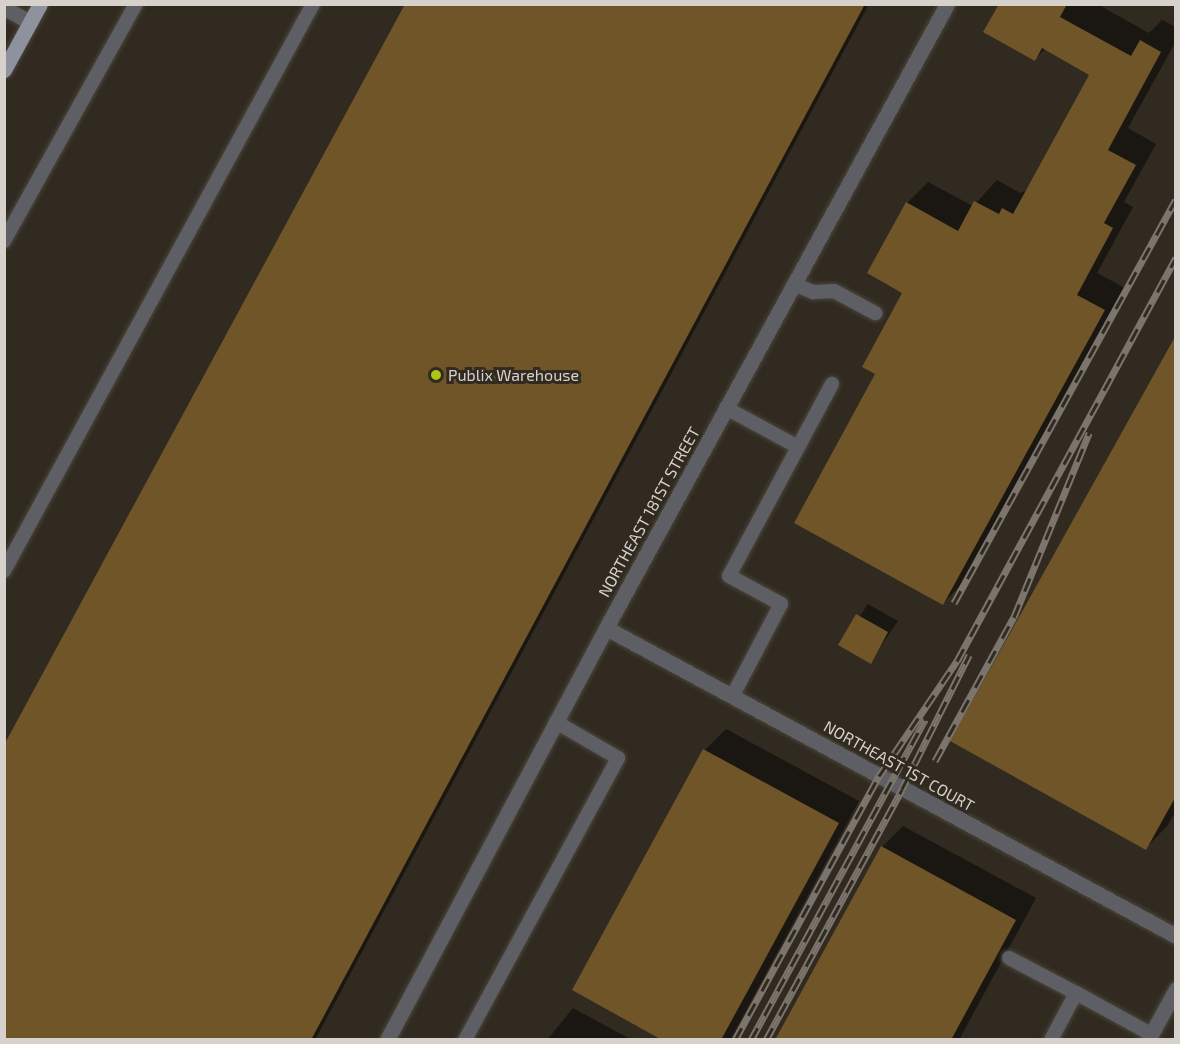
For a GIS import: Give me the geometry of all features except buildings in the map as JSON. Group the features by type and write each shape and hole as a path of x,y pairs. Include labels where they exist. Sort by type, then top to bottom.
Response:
{"main road":[{"path":"4,70 40,4"}],"street":[{"name":"NORTHEAST 181ST STREET","path":"387,1040 606,628 947,4"},
{"path":"4,8 30,22"},
{"name":"NORTHEAST 1ST COURT","path":"606,628 1176,936"},
{"path":"1150,1037 1176,989"}],"lane":[{"path":"4,241 136,4"},
{"path":"4,571 313,4"},
{"path":"794,284 813,292 834,291 875,313"},
{"path":"733,695 781,604 729,576 832,384"},
{"path":"726,408 798,447"},
{"path":"465,1040 618,758 556,722"},
{"path":"1009,958 1076,993 1150,1037"},
{"path":"1051,1040 1076,993"}],"railway":[{"path":"954,603 1176,200"},
{"path":"735,1040 879,776 957,661 1176,258"},
{"path":"935,761 1014,617 1089,433"},
{"path":"766,1040 902,789 969,655"},
{"path":"751,1040 925,719"}],"place":[{"name":"Publix Warehouse","path":"436,375"}]}
